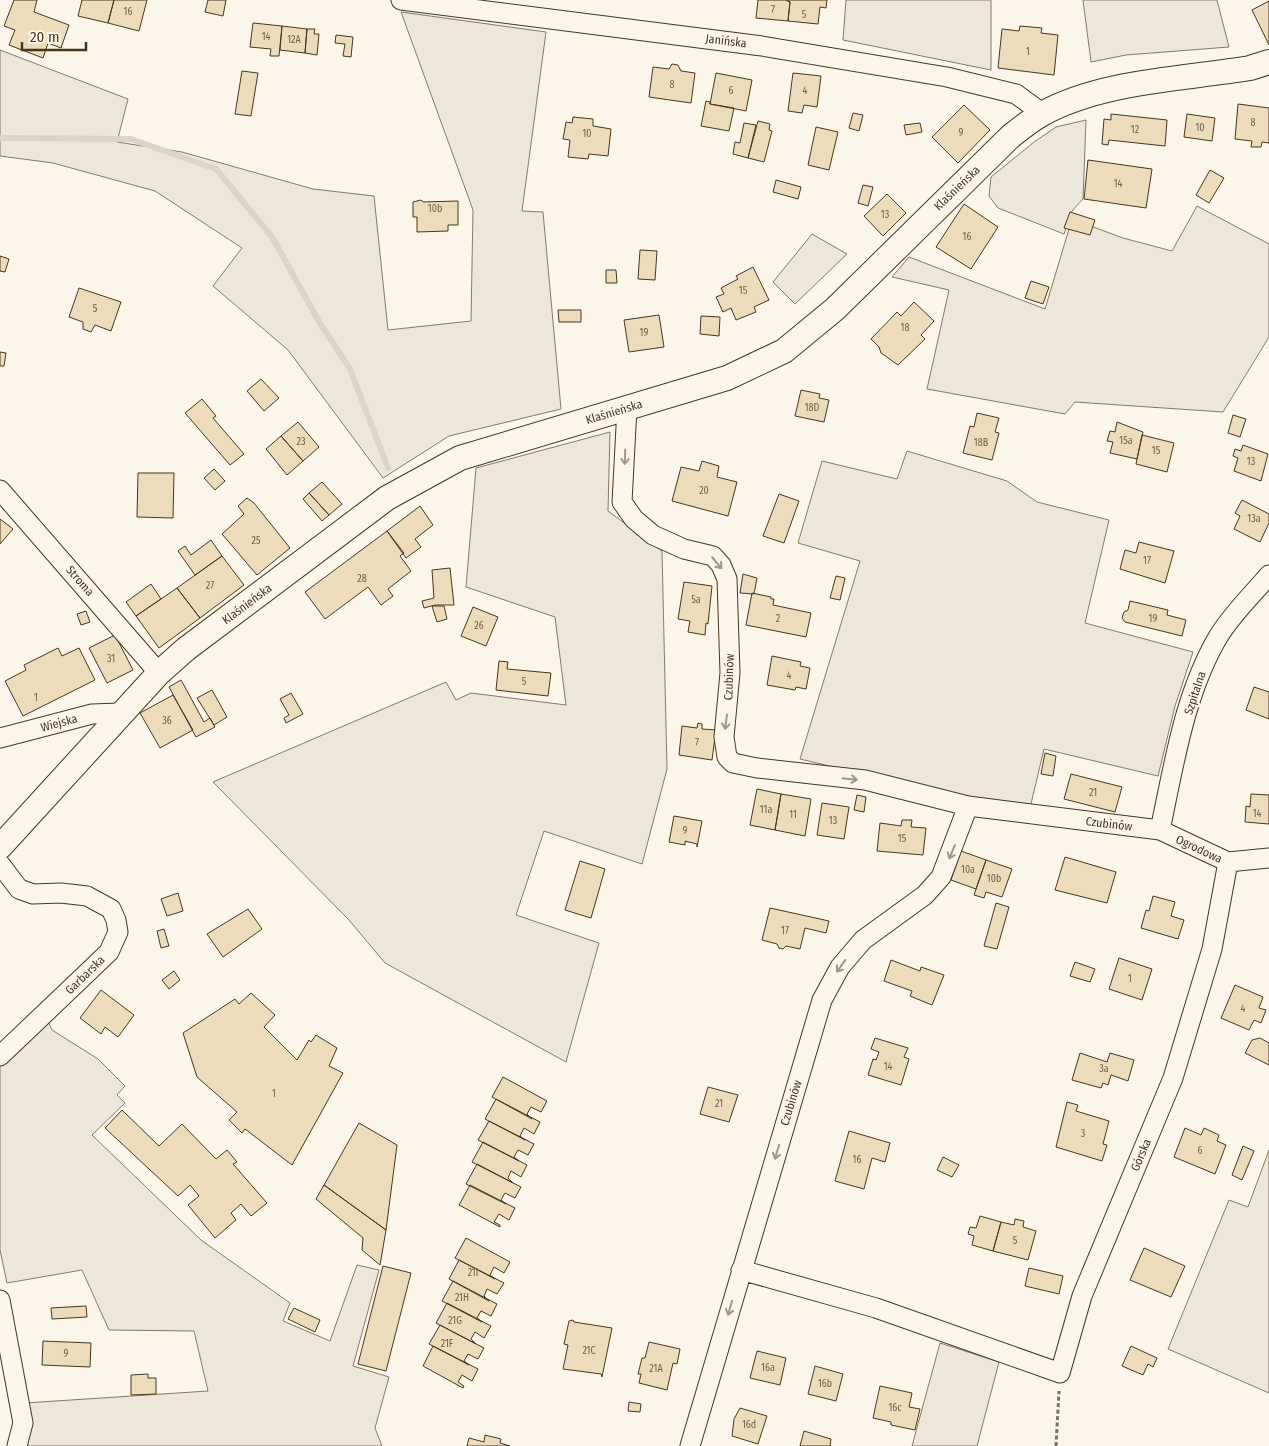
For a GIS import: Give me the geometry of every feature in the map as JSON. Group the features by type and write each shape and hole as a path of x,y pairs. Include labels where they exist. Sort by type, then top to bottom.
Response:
{"street":[{"name":"Janińska","path":"401,0 762,46 947,77 1016,94 1042,113"},
{"name":"Klaśnieńska","path":"0,847 158,673 386,498 460,458 727,378 784,351 835,309 1011,136 1042,113 1107,90 1242,69 1269,62"},
{"name":"Czubinów","path":"627,408 622,502 634,520 653,535 684,548 713,556 721,565 727,579 730,665 724,737 727,757 733,763 749,767 865,780 968,806 1160,830"},
{"name":"Stroma","path":"0,490 158,673"},
{"name":"Szpitalna","path":"1160,830 1178,747 1200,672 1219,635 1269,575"},
{"name":"Wiejska","path":"0,738 92,714 120,714"},
{"name":"Czubinów","path":"690,1446 822,1000 840,967 863,940 926,895 941,877 968,806"},
{"name":"Ogrodowa","path":"1160,830 1228,862 1269,858"},
{"name":"Górska","path":"1060,1373 1082,1296 1173,1078 1212,949 1228,862"},
{"name":"Garbarska","path":"0,864 19,889 33,894 61,893 87,896 111,909 116,920 118,932 109,952 0,1056"},
{"path":"742,1270 876,1308 1060,1373"},
{"path":"0,1300 23,1423 17,1446"}],"path":[{"path":"1056,1446 1060,1373"}],"shaded area":[{"path":"846,0 991,0 991,70 843,40"},
{"path":"1083,0 1217,0 1229,47 1126,55 1091,62"},
{"path":"401,12 546,32 522,211 543,212 561,409 449,436 383,478 288,350 213,286 242,248 155,191 53,163 0,156 0,50 128,99 117,142 182,152 313,189 374,196 388,330 471,321 473,210"},
{"path":"1086,120 1083,199 1072,211 1064,234 998,208 989,196 991,177 1034,142 1056,127"},
{"path":"1197,206 1269,244 1269,337 1223,412 1075,402 1065,414 927,389 949,290 892,277 909,257 1045,309 1072,219 1123,238 1172,251"},
{"path":"812,234 847,254 795,304 773,282"},
{"path":"610,432 608,511 662,551 667,769 642,864 544,831 516,915 599,943 566,1062 385,963 349,920 213,782 446,682 456,700 471,693 566,705 555,617 466,587 476,468"},
{"path":"907,451 1007,481 1037,502 1109,520 1085,623 1193,652 1175,706 1158,776 1044,749 1030,808 976,801 800,759 860,561 798,543 822,461 897,479"},
{"path":"48,1021 52,1030 98,1059 125,1086 117,1095 125,1103 92,1135 201,1240 290,1303 283,1321 330,1341 357,1265 379,1270 353,1366 389,1377 375,1428 382,1446 23,1446 25,1403 208,1391 194,1331 109,1330 82,1270 7,1283 0,1250 0,1067 3,1062"},
{"path":"1269,1150 1269,1393 1168,1349 1229,1200 1248,1207"},
{"path":"940,1343 999,1362 977,1446 912,1446"}],"building":[{"path":"14,0 37,0 34,12 69,25 61,48 48,43 43,58 9,45 15,30 4,26"},
{"path":"82,0 114,0 108,23 78,16"},
{"path":"114,0 147,0 139,31 108,23"},
{"path":"208,0 226,0 223,16 205,12"},
{"path":"758,0 786,0 790,2 788,21 756,18"},
{"path":"786,0 827,0 826,8 820,7 818,24 788,21 790,2"},
{"path":"1269,1 1269,45 1252,10"},
{"path":"253,23 282,26 279,56 270,56 271,49 250,47"},
{"path":"282,26 307,29 305,53 280,50"},
{"path":"1020,26 1042,28 1041,33 1058,35 1054,75 998,68 1002,29 1019,31"},
{"path":"307,29 315,29 314,34 319,34 317,55 305,53"},
{"path":"336,35 353,37 351,57 343,56 345,44 335,43"},
{"path":"672,64 678,65 681,71 695,73 691,103 649,97 653,67 669,69"},
{"path":"242,71 258,73 251,116 235,114"},
{"path":"716,73 752,80 746,111 710,104"},
{"path":"793,73 821,76 817,107 804,105 802,113 788,111"},
{"path":"706,101 710,102 710,104 734,108 729,131 701,126"},
{"path":"1238,104 1269,108 1269,143 1262,142 1261,147 1251,147 1252,141 1235,139"},
{"path":"964,105 990,130 958,163 932,137"},
{"path":"853,113 863,115 859,131 849,128"},
{"path":"1111,114 1167,120 1165,146 1109,140 1108,145 1102,144 1104,119 1111,120"},
{"path":"1187,114 1215,118 1212,141 1184,137"},
{"path":"573,117 593,119 593,126 611,129 608,156 589,154 588,159 568,157 570,140 563,139 566,122 572,123"},
{"path":"758,121 770,124 769,130 772,131 764,162 748,158"},
{"path":"744,123 756,125 748,158 733,154 735,142 740,143"},
{"path":"920,123 922,132 906,135 904,125"},
{"path":"816,127 838,132 829,170 808,165"},
{"path":"1088,160 1152,169 1146,208 1084,199"},
{"path":"1210,170 1224,178 1209,203 1196,195"},
{"path":"776,180 801,187 798,199 773,192"},
{"path":"863,185 873,187 868,206 858,203"},
{"path":"887,194 906,213 883,236 864,216"},
{"path":"421,200 423,202 458,201 458,225 448,225 448,231 417,232 417,217 413,217 413,202"},
{"path":"964,204 998,227 971,269 936,247"},
{"path":"1070,212 1095,220 1090,235 1064,228"},
{"path":"640,250 657,251 655,280 638,279"},
{"path":"0,256 9,259 5,272 0,271"},
{"path":"753,267 769,300 754,307 756,312 736,320 731,308 723,312 716,297 724,294 721,288 738,279 736,276"},
{"path":"606,270 616,270 617,283 606,283"},
{"path":"1031,281 1049,287 1043,304 1025,298"},
{"path":"79,288 121,302 111,331 95,325 91,332 83,329 83,322 69,317"},
{"path":"914,302 934,321 921,335 925,339 898,365 881,353 879,347 871,339 897,312 901,316"},
{"path":"558,310 581,310 581,322 559,322"},
{"path":"659,315 664,347 629,352 624,320"},
{"path":"701,316 720,317 719,336 700,334"},
{"path":"0,352 6,353 4,366 0,366"},
{"path":"261,379 279,398 264,411 247,391"},
{"path":"801,390 820,394 819,398 829,400 824,422 795,416"},
{"path":"202,399 216,416 213,418 244,454 230,465 185,413"},
{"path":"977,413 999,418 995,432 999,433 992,460 963,453 970,426 974,427"},
{"path":"1233,415 1246,419 1240,437 1228,433"},
{"path":"298,422 319,447 303,461 281,436"},
{"path":"1117,422 1143,432 1137,459 1110,453 1113,442 1107,441 1110,431 1115,432"},
{"path":"1142,435 1174,443 1167,472 1136,464"},
{"path":"281,436 303,461 287,475 266,449"},
{"path":"1243,445 1268,454 1261,481 1234,471 1238,458 1233,456 1235,449 1241,451"},
{"path":"702,461 719,466 717,477 737,482 728,516 672,501 681,467 699,471"},
{"path":"214,469 225,481 215,490 204,478"},
{"path":"138,473 174,473 173,518 137,517"},
{"path":"322,482 342,504 329,515 309,493"},
{"path":"309,493 329,515 322,521 303,499"},
{"path":"779,494 799,501 784,543 763,536"},
{"path":"247,498 254,503 290,548 257,575 222,534 244,514 238,506"},
{"path":"1242,500 1269,514 1269,523 1260,542 1234,529 1240,516 1235,513"},
{"path":"420,506 433,525 415,539 421,547 406,558 387,531"},
{"path":"0,519 13,529 0,544"},
{"path":"387,531 404,553 400,556 411,571 388,589 393,596 381,605 368,587 325,619 305,592"},
{"path":"211,540 222,556 195,575 178,551 185,546 191,555"},
{"path":"1139,542 1174,551 1165,583 1120,569 1125,550 1136,553"},
{"path":"222,556 244,585 200,618 177,588"},
{"path":"450,568 454,605 435,605 424,608 422,601 434,598 432,570"},
{"path":"743,574 757,578 754,594 740,593"},
{"path":"836,576 845,578 840,600 830,598"},
{"path":"684,582 712,586 705,635 688,632 690,621 678,619"},
{"path":"151,584 161,599 136,616 126,602"},
{"path":"177,588 200,618 159,648 136,616"},
{"path":"752,593 771,597 771,599 774,599 773,605 811,613 806,637 746,625"},
{"path":"1130,601 1168,610 1167,615 1186,620 1182,636 1125,622 1122,618 1124,612 1128,610"},
{"path":"432,606 444,606 447,619 437,622"},
{"path":"473,607 498,617 486,646 461,636"},
{"path":"86,611 90,622 81,625 77,614"},
{"path":"115,635 133,670 107,683 89,648"},
{"path":"58,648 62,656 79,648 95,680 23,716 5,681 26,670 24,665"},
{"path":"772,656 801,662 800,666 810,668 806,689 796,687 795,690 767,685"},
{"path":"499,661 508,662 507,669 551,673 548,696 496,690"},
{"path":"181,680 204,722 210,718 215,727 196,737 169,687"},
{"path":"1254,687 1269,692 1269,719 1246,710"},
{"path":"212,690 227,717 214,725 197,698"},
{"path":"291,693 303,714 286,723 284,718 289,715 280,699"},
{"path":"173,695 193,730 160,748 140,713"},
{"path":"698,723 702,724 702,729 716,730 712,760 679,755 682,726 697,728"},
{"path":"1045,753 1056,756 1053,776 1041,774"},
{"path":"1071,774 1122,787 1115,812 1064,799"},
{"path":"757,789 781,794 775,830 750,825"},
{"path":"781,794 811,799 805,836 775,830"},
{"path":"1251,794 1269,795 1269,824 1245,822 1246,806 1250,807"},
{"path":"857,795 866,797 864,812 854,810"},
{"path":"822,803 849,807 844,839 817,835"},
{"path":"674,816 702,821 697,847 697,844 685,841 685,845 669,842"},
{"path":"902,820 912,820 911,827 926,828 923,855 877,851 880,823 901,826"},
{"path":"961,851 986,860 976,889 951,880"},
{"path":"1065,857 1116,872 1107,903 1055,890"},
{"path":"986,860 1012,869 1002,897 986,892 984,898 974,895"},
{"path":"580,861 605,869 591,918 565,910"},
{"path":"178,893 183,911 167,916 161,899"},
{"path":"1153,896 1175,902 1171,916 1184,920 1178,939 1141,928 1146,910 1149,911"},
{"path":"996,903 1009,907 997,949 984,946"},
{"path":"770,908 829,921 826,933 805,928 800,949 786,946 783,949 779,948 777,944 762,940"},
{"path":"248,909 262,929 223,957 207,934"},
{"path":"164,929 169,946 161,948 157,931"},
{"path":"1119,958 1152,969 1142,1000 1109,989"},
{"path":"891,960 920,971 921,967 944,975 932,1005 910,996 912,991 884,981"},
{"path":"1075,962 1095,969 1090,982 1070,976"},
{"path":"174,971 180,980 169,989 162,980"},
{"path":"1235,985 1263,997 1259,1008 1266,1010 1261,1023 1254,1020 1249,1030 1221,1018"},
{"path":"101,990 134,1015 118,1037 105,1027 101,1034 80,1018"},
{"path":"251,993 275,1015 264,1027 297,1060 309,1040 311,1042 316,1035 337,1048 329,1066 343,1073 292,1165 245,1129 242,1133 229,1120 237,1112 197,1077 183,1033 235,999 239,1004"},
{"path":"875,1038 908,1048 904,1057 909,1059 901,1085 868,1075 873,1059 876,1060 879,1052 871,1049"},
{"path":"1260,1038 1269,1043 1269,1065 1245,1053 1252,1040"},
{"path":"1080,1053 1107,1062 1110,1053 1134,1060 1128,1081 1111,1075 1108,1085 1103,1083 1101,1088 1072,1080"},
{"path":"503,1077 547,1101 541,1112 531,1107 527,1114 532,1119 492,1097"},
{"path":"708,1087 738,1095 729,1122 700,1114"},
{"path":"496,1099 540,1122 534,1134 524,1128 520,1136 525,1140 485,1119"},
{"path":"1067,1102 1078,1105 1076,1111 1109,1121 1103,1144 1107,1145 1102,1161 1056,1147"},
{"path":"122,1110 159,1146 182,1124 216,1159 227,1150 237,1162 233,1164 267,1203 251,1216 241,1204 231,1213 236,1220 215,1238 188,1205 199,1196 190,1185 178,1196 105,1128"},
{"path":"489,1121 534,1144 528,1155 518,1150 514,1157 519,1161 478,1140"},
{"path":"359,1123 397,1145 386,1230 324,1185"},
{"path":"1185,1128 1201,1135 1204,1128 1219,1135 1217,1141 1226,1145 1215,1174 1174,1157"},
{"path":"849,1131 890,1143 885,1162 872,1158 864,1189 835,1181"},
{"path":"483,1142 527,1165 521,1177 511,1171 508,1178 513,1183 472,1162"},
{"path":"1243,1146 1254,1151 1242,1180 1232,1175"},
{"path":"943,1157 959,1165 952,1177 937,1170"},
{"path":"477,1164 521,1187 515,1198 505,1193 501,1200 506,1204 466,1184"},
{"path":"324,1185 386,1230 380,1265 362,1250 363,1238 316,1199"},
{"path":"470,1185 515,1208 509,1220 499,1214 494,1222 500,1225 500,1227 459,1205"},
{"path":"980,1216 1001,1222 993,1251 972,1245 974,1236 968,1234 970,1227 976,1228"},
{"path":"1015,1219 1024,1221 1023,1227 1036,1231 1028,1260 993,1251 1001,1222 1014,1225"},
{"path":"466,1238 510,1262 504,1273 494,1267 490,1275 495,1279 455,1258"},
{"path":"1144,1248 1185,1266 1171,1297 1130,1280"},
{"path":"459,1260 504,1283 497,1294 487,1289 484,1296 489,1301 449,1279"},
{"path":"383,1266 411,1273 386,1371 358,1364"},
{"path":"1029,1268 1063,1276 1059,1294 1025,1286"},
{"path":"453,1281 497,1304 491,1316 481,1311 477,1318 482,1322 442,1301"},
{"path":"447,1303 491,1326 484,1338 475,1332 471,1339 476,1344 436,1323"},
{"path":"86,1306 87,1317 52,1319 51,1308"},
{"path":"294,1308 320,1320 315,1332 288,1319"},
{"path":"573,1320 574,1322 612,1328 602,1377 601,1374 563,1369 568,1345 564,1344 569,1321"},
{"path":"440,1325 484,1348 478,1359 468,1354 464,1361 469,1365 429,1344"},
{"path":"43,1341 91,1343 90,1367 42,1365"},
{"path":"649,1342 680,1349 677,1364 673,1363 667,1390 639,1383 641,1374 638,1374"},
{"path":"433,1346 478,1369 472,1381 462,1375 458,1382 464,1386 463,1388 423,1366"},
{"path":"1131,1346 1157,1358 1153,1367 1148,1364 1143,1375 1122,1366"},
{"path":"757,1351 786,1358 780,1385 750,1378"},
{"path":"815,1366 843,1374 836,1401 808,1394"},
{"path":"148,1374 148,1378 156,1378 156,1394 131,1395 131,1375"},
{"path":"880,1386 912,1393 909,1407 920,1409 915,1430 891,1425 891,1422 873,1418"},
{"path":"629,1402 641,1404 640,1412 628,1411"},
{"path":"740,1408 767,1416 758,1444 732,1436 734,1419"},
{"path":"804,1431 831,1439 830,1446 800,1446"},
{"path":"485,1435 501,1439 500,1443 510,1446 467,1446 469,1438 484,1442"}],"waterway":[{"path":"0,138 131,139 216,169 272,237 318,320 350,369 388,468"}]}
